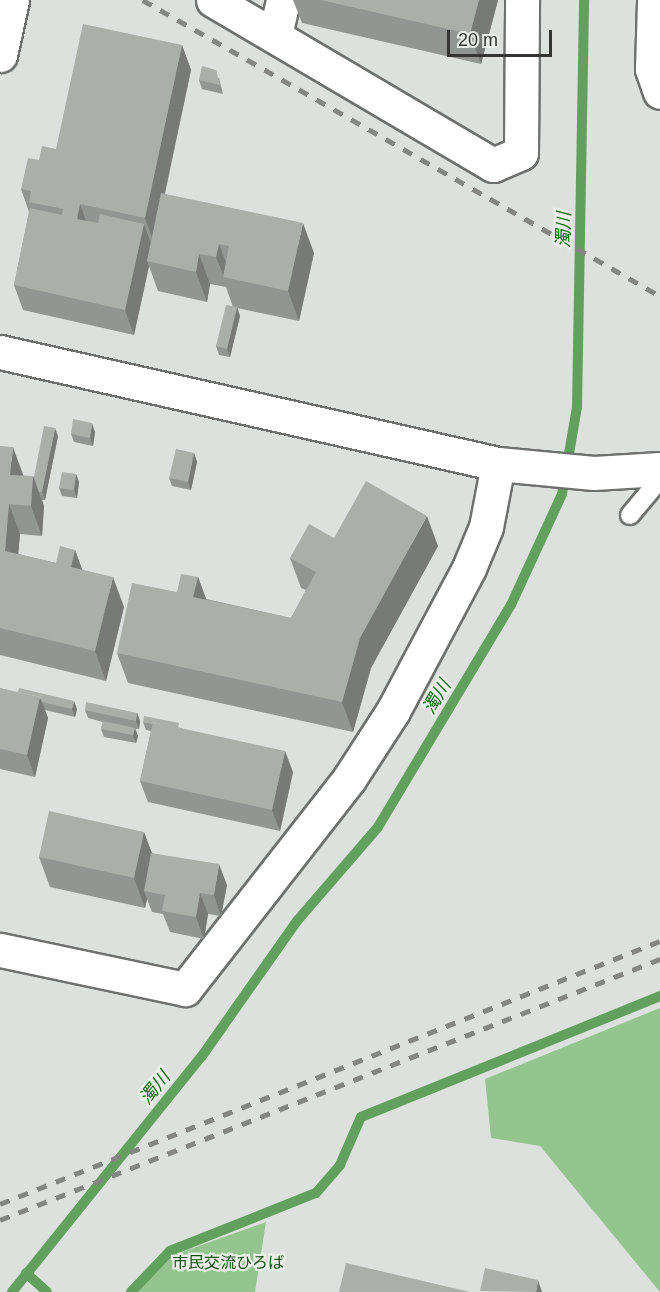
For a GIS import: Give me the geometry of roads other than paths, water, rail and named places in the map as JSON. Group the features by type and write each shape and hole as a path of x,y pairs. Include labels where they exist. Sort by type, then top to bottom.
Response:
{"street":[{"path":"0,55 12,0"},
{"path":"213,0 493,165 521,153 522,0"},
{"path":"275,36 283,0"},
{"path":"654,0 656,81"},
{"path":"0,352 513,465 594,473 660,469"},
{"path":"0,950 185,989 349,779 393,711 469,568 513,465"}],"lane":[{"path":"630,515 660,479"}],"waterway":[{"name":"濁川","path":"12,1292 202,1056 297,921 378,827 511,605 562,494 577,407 584,0"},
{"path":"131,1292 170,1251 316,1193 340,1165 361,1117 660,996"},
{"path":"26,1273 47,1292"}],"railway":[{"path":"143,0 660,296"},
{"path":"0,1204 660,941"},
{"path":"0,1220 660,959"}],"park label":[{"name":"市民交流ひろば","path":"228,1263"}]}
